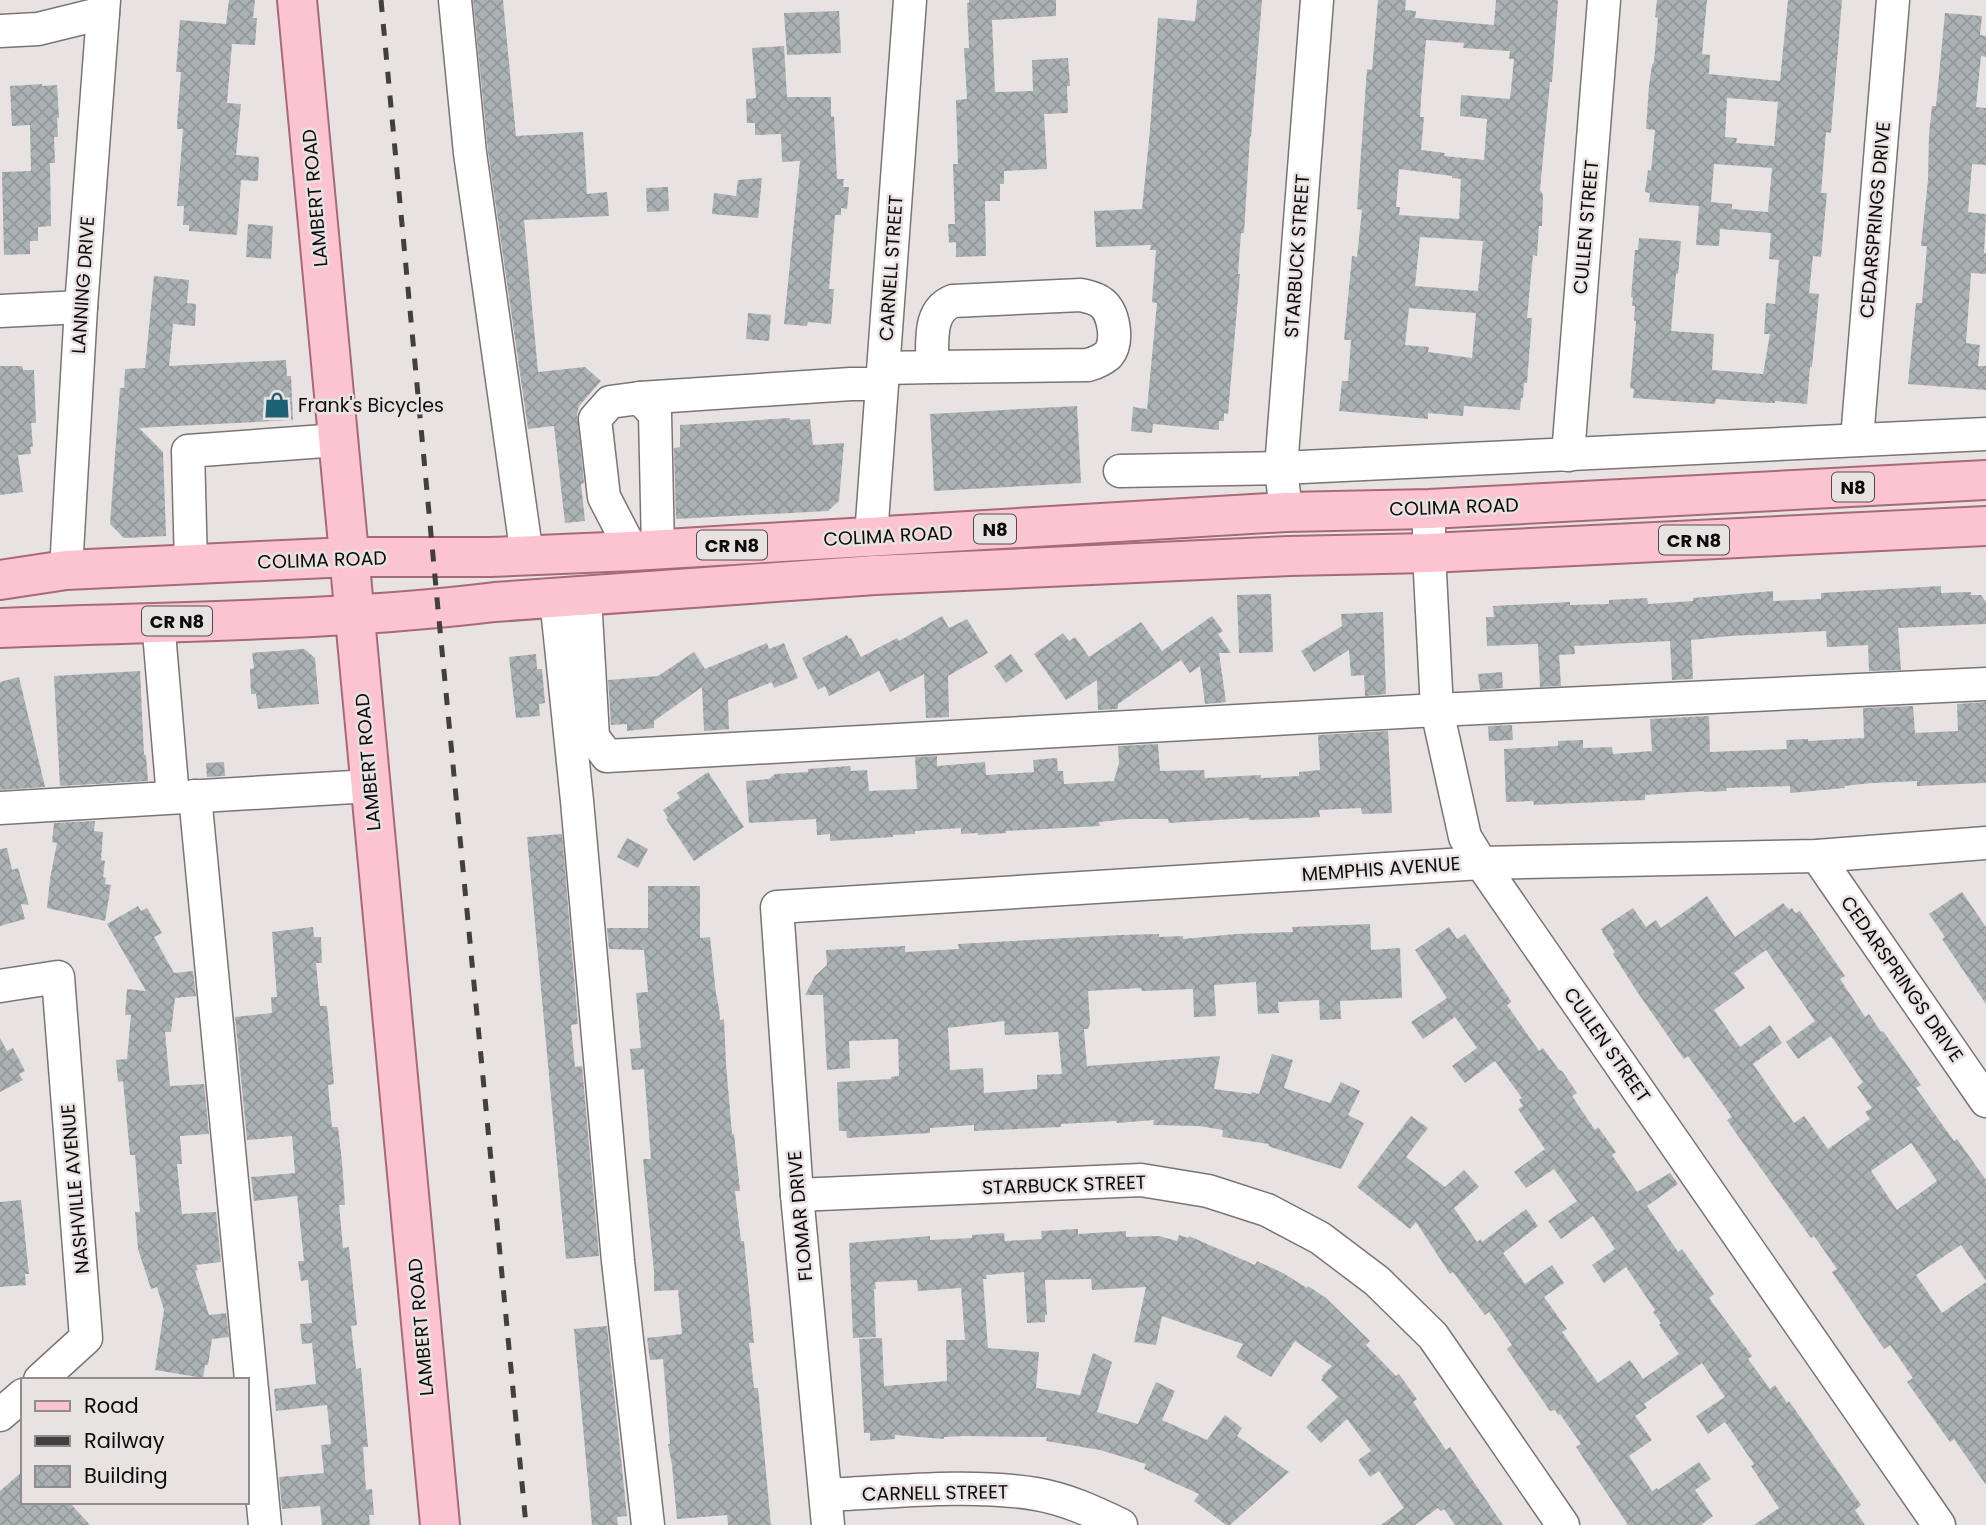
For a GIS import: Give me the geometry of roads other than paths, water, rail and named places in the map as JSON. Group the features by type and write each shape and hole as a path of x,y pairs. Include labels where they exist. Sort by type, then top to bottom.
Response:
{"main road":[{"name":"LAMBERT ROAD","path":"297,0 440,1525"},
{"name":"COLIMA ROAD","path":"0,580 66,570 349,557 527,556 1286,512 1429,509 1986,480"},
{"path":"1286,512 1289,556"},
{"name":"COLIMA ROAD","path":"0,628 355,615 495,602 875,575 1289,556 1429,553 1986,526"},
{"path":"871,537 875,575"}],"street":[{"path":"455,0 470,153 527,556"},
{"name":"CARNELL STREET","path":"871,537 910,0"},
{"name":"STARBUCK STREET","path":"1286,512 1281,468 1317,0"},
{"name":"CULLEN STREET","path":"1568,455 1604,0"},
{"name":"CEDARSPRINGS DRIVE","path":"1857,439 1893,0"},
{"path":"0,31 38,29 103,6"},
{"name":"LANNING DRIVE","path":"66,570 81,307 103,6"},
{"path":"645,550 604,497 595,419 610,402 851,384 932,367 1088,365 1107,356 1113,345 1110,314 1105,305 1096,299 1081,295 953,301 945,304 936,314 932,367"},
{"path":"0,311 81,307"},
{"path":"640,398 655,414 645,550"},
{"path":"1120,471 1281,468 1986,433"},
{"path":"191,565 188,451 338,440"},
{"name":"CULLEN STREET","path":"1429,509 1437,710 1465,837 1939,1525"},
{"path":"571,597 593,737 607,756 1437,710 1986,684"},
{"path":"571,597 577,801 618,1261 648,1525"},
{"path":"158,621 184,797 265,1525"},
{"path":"0,808 370,786"},
{"name":"MEMPHIS AVENUE","path":"777,907 1481,863 1817,856 1986,844"},
{"name":"CEDARSPRINGS DRIVE","path":"1817,856 1986,1101"},
{"name":"FLOMAR DRIVE","path":"777,907 797,1195 827,1510"},
{"name":"NASHVILLE AVENUE","path":"0,986 58,977 86,1338 42,1378"},
{"name":"STARBUCK STREET","path":"797,1195 1141,1180 1208,1191 1266,1210 1320,1238 1377,1281 1433,1336 1563,1525"},
{"path":"0,1415 21,1397"},
{"name":"CARNELL STREET","path":"827,1510 976,1489 1037,1494 1088,1508 1121,1525"}],"railway":[{"path":"381,0 526,1525"}],"place":[{"name":"Frank's Bicycles","path":"277,405"}]}
